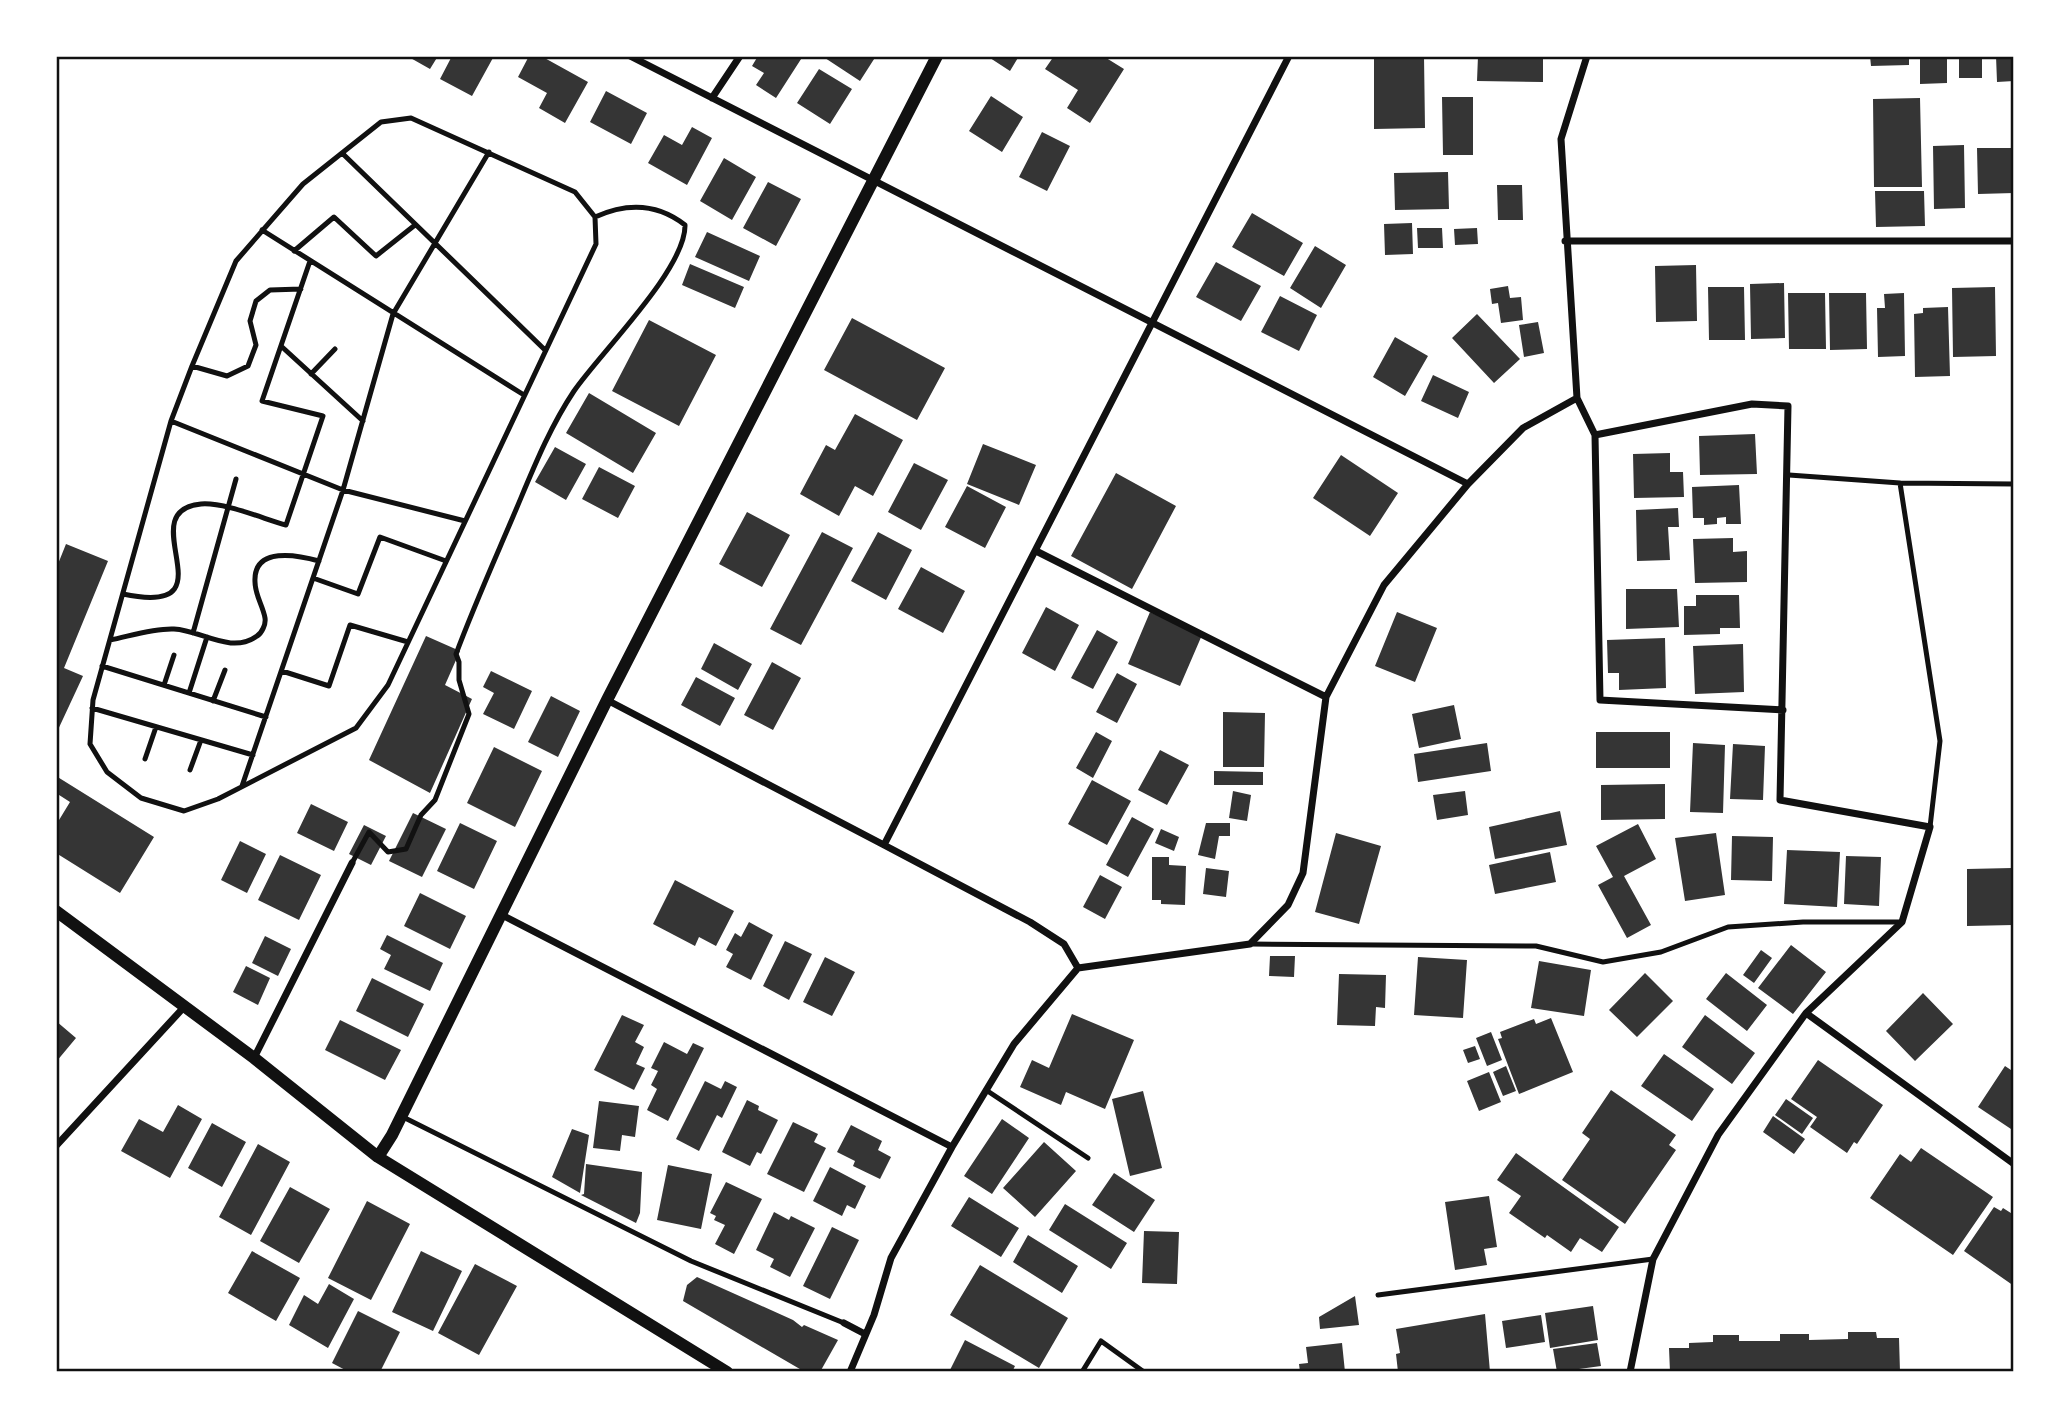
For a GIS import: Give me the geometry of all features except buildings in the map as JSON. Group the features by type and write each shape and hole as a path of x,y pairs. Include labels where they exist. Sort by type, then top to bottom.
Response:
{"street":[{"path":"630,56 1468,484"},
{"path":"712,98 740,56"},
{"path":"378,1157 607,700 937,56"},
{"path":"884,845 1038,552 1150,322 1289,56"},
{"path":"1587,56 1560,139 1577,398 1595,435 1600,700 1783,710"},
{"path":"1565,241 2014,241"},
{"path":"850,1372 862,1332 874,1315 891,1258 952,1146 1014,1044 1078,968 1250,944 1288,905 1303,873 1326,697 1384,585 1468,484 1523,428 1577,398"},
{"path":"1595,435 1752,404 1788,406 1789,475 1780,800 1930,827 1902,922 1807,1013 1718,1135 1653,1259 1630,1372"},
{"path":"1038,552 1326,697"},
{"path":"607,700 1030,922 1064,944 1078,968"},
{"path":"254,1058 352,863"},
{"path":"56,911 254,1058 378,1157 727,1372"},
{"path":"499,913 952,1146"},
{"path":"56,1146 185,1006"},
{"path":"1807,1013 2014,1164"},
{"path":"844,1323 862,1332"}],"lane":[{"path":"411,118 575,192 595,217 596,244 388,685 356,728 242,786 184,811 141,798 107,772 90,744 92,708 102,666 171,421 236,261 303,184 342,153 381,122 411,118"},
{"path":"242,786 343,490 393,314 489,152"},
{"path":"342,153 545,350"},
{"path":"352,863 369,832 387,852 405,849 421,815 435,800 469,714 459,680 460,662 456,654 542,448 575,391 649,295 684,240 685,225 671,214 627,206 595,217"},
{"path":"295,251 334,217 376,256 415,225"},
{"path":"262,230 524,395"},
{"path":"123,594 158,599 172,593 179,580 180,566 172,545 175,524 183,511 201,504 286,525 323,416 262,401 310,261"},
{"path":"192,366 227,376 248,366 256,345 250,321 256,301 271,290 301,289"},
{"path":"281,346 363,421"},
{"path":"311,374 335,349"},
{"path":"171,421 343,490 465,521"},
{"path":"1789,475 1900,483 2014,484"},
{"path":"193,633 236,480"},
{"path":"1900,483 1940,741 1930,827"},
{"path":"313,578 358,594 380,537 446,561"},
{"path":"110,640 173,629 236,644 250,641 260,634 266,621 254,579 261,564 278,554 293,553 319,561"},
{"path":"282,671 329,686 350,625 408,642"},
{"path":"189,693 207,638"},
{"path":"164,685 174,655"},
{"path":"102,666 266,717"},
{"path":"213,701 225,670"},
{"path":"92,708 253,755"},
{"path":"145,759 156,727"},
{"path":"190,770 201,740"},
{"path":"1250,944 1536,946 1603,962 1661,952 1728,928 1803,922 1902,922"},
{"path":"986,1090 1088,1158"},
{"path":"401,1115 691,1262 844,1323"},
{"path":"1378,1295 1653,1259"},
{"path":"1082,1372 1101,1341 1144,1372"}]}
